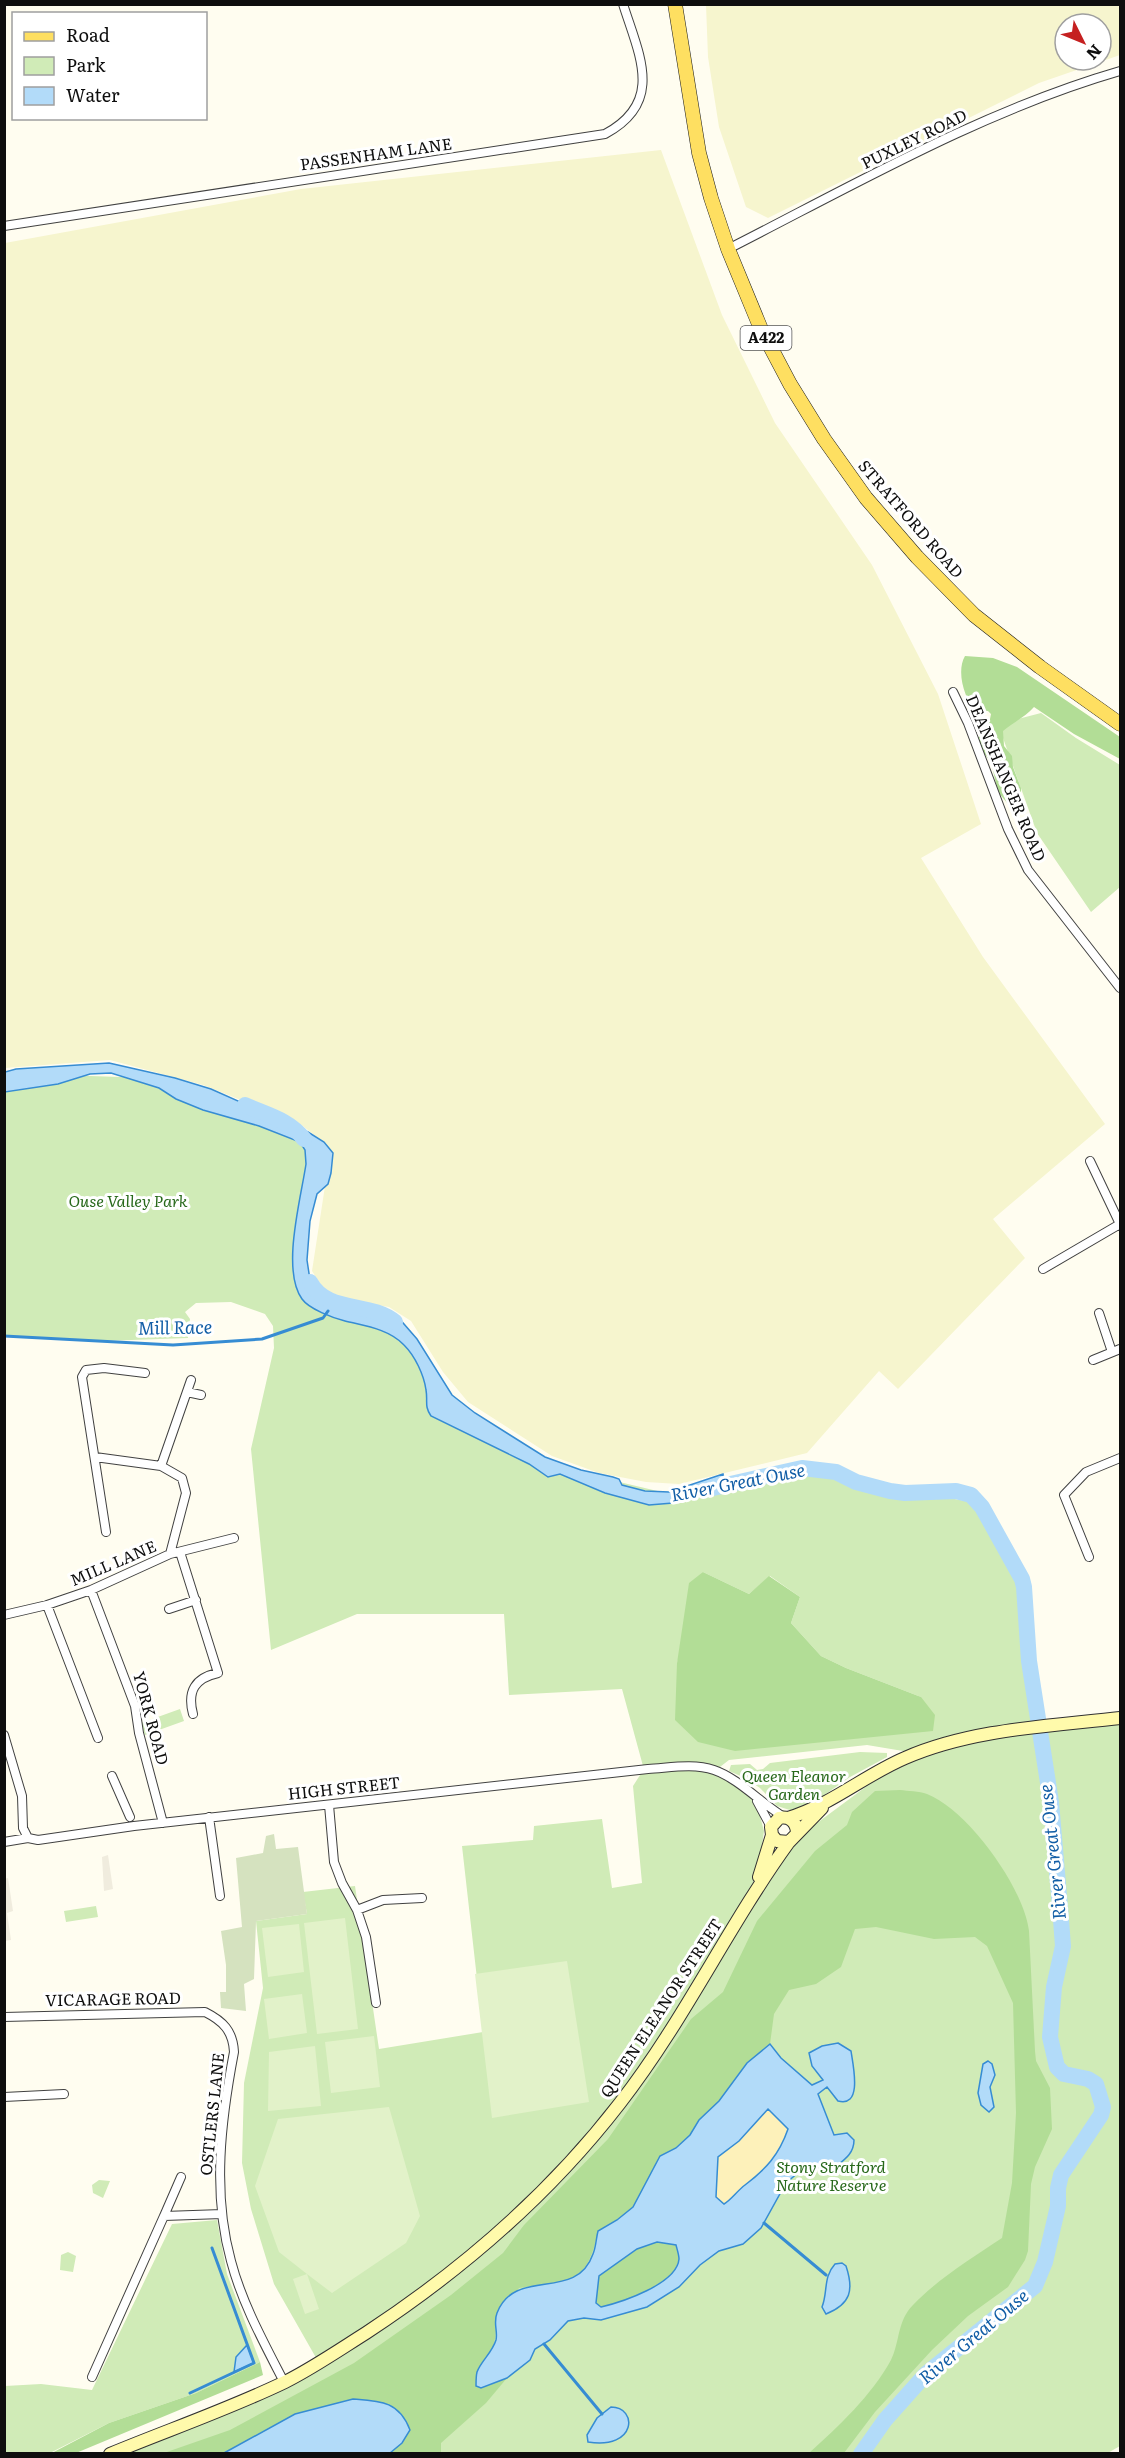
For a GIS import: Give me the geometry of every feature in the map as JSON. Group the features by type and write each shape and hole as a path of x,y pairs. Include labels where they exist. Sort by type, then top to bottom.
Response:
{"main road":[{"name":"STRATFORD ROAD","path":"675,4 699,153 711,198 728,249 761,329 790,384 824,439 866,498 917,557 974,615 1040,667 1120,724"}],"street":[{"name":"PASSENHAM LANE","path":"4,226 605,134 627,120 638,106 642,88 644,72 623,4"},
{"name":"PUXLEY ROAD","path":"728,249 944,139 1079,83 1120,71"},
{"name":"DEANSHANGER ROAD","path":"953,692 968,723 1008,830 1028,870 1120,988"},
{"path":"1043,1269 1120,1225 1090,1161"},
{"path":"1093,1360 1117,1350 1099,1313"},
{"path":"106,1532 82,1377 86,1370 104,1368 145,1373"},
{"path":"161,1466 191,1380"},
{"path":"187,1392 201,1395"},
{"path":"95,1457 161,1466 183,1478 186,1493 170,1554"},
{"path":"1089,1557 1064,1495 1086,1472 1120,1458"},
{"name":"MILL LANE","path":"4,1615 47,1605 91,1590 170,1554 234,1538"},
{"path":"180,1552 218,1673 206,1676 191,1690 193,1714"},
{"name":"YORK ROAD","path":"91,1590 135,1706 139,1732 163,1823"},
{"path":"169,1609 196,1600"},
{"path":"47,1605 98,1738"},
{"name":"QUEEN ELEANOR STREET","path":"786,1817 829,1801 879,1770 906,1757 934,1748 1000,1733 1116,1719"},
{"path":"4,1735 22,1796 23,1828 27,1838"},
{"name":"HIGH STREET","path":"4,1842 27,1838 38,1840 209,1817 689,1766 715,1770 786,1817"},
{"path":"112,1776 130,1817"},
{"path":"755,1798 771,1831 781,1843 793,1837 795,1823 786,1817 779,1818 771,1831"},
{"name":"QUEEN ELEANOR STREET","path":"110,2454 284,2382 320,2363 436,2284 494,2238 553,2181 621,2102 697,1988 756,1887 793,1837 829,1801"},
{"path":"329,1805 334,1862 357,1911 366,1937 376,2003"},
{"path":"209,1817 220,1896"},
{"name":"QUEEN ELEANOR STREET","path":"756,1887 771,1831"},
{"path":"357,1911 383,1900 422,1898"},
{"name":"VICARAGE ROAD","path":"4,2017 205,2012 221,2020"},
{"name":"OSTLERS LANE","path":"221,2020 233,2041 234,2052 223,2122 219,2178 222,2214 230,2260 251,2316 284,2382"},
{"path":"4,2097 64,2094"},
{"path":"92,2377 182,2177"},
{"path":"164,2216 222,2214"}],"green space":[{"path":"706,5 1120,5 1120,55 1113,57 1113,12 1053,12 1053,72 1071,72 1039,83 768,218 746,207 719,127 708,57"},
{"path":"661,150 722,315 775,423 872,565 938,694 981,824 921,858 983,957 1105,1124 993,1219 1025,1258 898,1389 879,1371 807,1453 679,1484 646,1482 599,1473 552,1456 468,1402 443,1372 411,1321 389,1307 354,1301 325,1291 312,1271 327,1173 318,1138 299,1123 203,1085 110,1060 5,1068 5,243 301,189"},
{"path":"965,656 993,658 1017,667 1120,737 1120,759 1074,734 1034,707 1003,731 1004,746 1012,756 1013,767 1021,788 1021,805 1013,810 998,792 991,762 982,751 978,738 991,714 988,711 977,711 968,700 961,677 962,662"},
{"path":"1041,713 1120,765 1120,887 1091,912 1037,833 998,724"},
{"path":"5,1073 177,1079 312,1140 300,1288 306,1301 398,1327 458,1405 552,1466 670,1494 790,1469 971,1502 1001,1536 1024,1588 1023,1661 1035,1728 1120,1718 1120,2446 1106,2454 110,2453 319,2363 274,2284 251,2209 242,2163 244,2083 263,1988 256,1921 307,1914 303,1892 355,1886 379,2049 483,2032 462,1846 533,1840 534,1826 602,1819 612,1888 642,1883 633,1786 643,1766 622,1689 509,1695 504,1614 357,1614 271,1650 251,1449 274,1348 273,1326 265,1314 231,1302 196,1303 185,1312 190,1319 188,1338 103,1341 5,1336","holes":["703,1572 749,1594 770,1576 800,1597 791,1623 821,1656 921,1697 677,1663","867,1745 915,1753 906,1757 809,1829 748,1900 760,1861 764,1831 755,1798 716,1770 729,1760"]},
{"path":"703,1572 749,1594 769,1576 800,1597 791,1623 821,1656 921,1697 935,1715 933,1731 735,1751 698,1742 675,1720 677,1663 689,1583"},
{"path":"180,1709 184,1721 145,1735 141,1723"},
{"name":"Queen Eleanor Garden","path":"860,1752 887,1753 887,1757 850,1777 813,1803 793,1811 777,1806 760,1788 729,1771 731,1765 750,1764 757,1770 763,1769 770,1763"},
{"path":"900,1790 927,1794 960,1816 992,1852 1017,1894 1029,1931 1036,2061 1050,2088 1052,2129 1035,2167 1031,2184 1028,2251 1008,2287 968,2316 932,2350 875,2412 844,2453 809,2453 854,2410 874,2386 891,2360 901,2325 913,2305 945,2277 1002,2238 1012,2183 1016,2113 1013,2003 987,1946 975,1937 934,1939 876,1927 855,1929 841,1967 816,1984 789,1990 774,2014 770,2044 747,2063 719,2101 699,2120 690,2135 676,2148 660,2156 634,2207 598,2231 588,2262 581,2272 563,2281 519,2288 495,2322 494,2343 477,2372 481,2388 507,2378 486,2403 441,2443 441,2453 390,2453 402,2443 295,2414 224,2453 161,2454 230,2430 354,2363 451,2295 503,2253 524,2225 608,2139 691,2019 723,1992 757,1921 815,1851 847,1825 852,1812 875,1791"},
{"path":"274,1834 276,1849 298,1847 307,1914 256,1921 254,1979 244,1984 246,2011 221,2008 220,1992 226,1992 226,1965 221,1931 242,1927 236,1858 263,1853 266,1836"},
{"path":"96,1906 98,1917 66,1922 64,1911"},
{"path":"345,1918 358,2029 317,2034 304,1923"},
{"path":"299,1924 304,1972 268,1977 262,1928"},
{"path":"567,1961 589,2102 492,2118 475,1974"},
{"path":"302,1994 307,2033 269,2039 264,1999"},
{"path":"374,2036 380,2087 331,2093 325,2042"},
{"path":"315,2046 321,2106 268,2111 269,2052"},
{"path":"389,2107 420,2216 406,2243 332,2293 279,2252 255,2186 278,2119"},
{"path":"99,2180 110,2181 103,2198 93,2193 92,2185"},
{"path":"217,2220 227,2274 260,2362 196,2393 109,2423 50,2453 5,2454 5,2386 41,2384 92,2390 172,2224"},
{"path":"657,2242 676,2244 679,2259 676,2268 669,2276 659,2284 622,2301 601,2307 596,2303 599,2276 637,2249"},
{"path":"68,2252 76,2256 73,2272 60,2270 61,2255"},
{"path":"307,2274 319,2309 305,2314 293,2279"},
{"path":"260,2362 263,2375 76,2453 50,2454 109,2423 196,2393"}],"sand":[{"path":"768,2108 789,2130 781,2147 766,2167 724,2204 716,2197 718,2157 739,2141"}],"shaded area":[{"path":"108,1855 113,1889 104,1891 102,1857"},
{"path":"8,1878 13,1911 7,1913 11,1940 5,1941 4,1879"}],"water":[{"name":"River Great Ouse","path":"109,1063 211,1089 308,1132 324,1142 333,1153 331,1173 328,1184 317,1194 310,1221 307,1260 310,1280 327,1301 343,1309 364,1314 378,1311 397,1316 417,1339 452,1395 475,1413 545,1457 581,1470 619,1479 622,1485 645,1491 669,1492 723,1474 726,1488 673,1503 649,1505 605,1493 560,1474 548,1477 529,1464 431,1416 421,1372 404,1345 384,1332 322,1313 302,1299 296,1286 293,1270 294,1233 306,1164 305,1150 300,1142 259,1126 203,1110 176,1099 159,1088 111,1073 90,1074 58,1084 5,1092 5,1072 16,1069"},
{"path":"838,2043 851,2051 855,2084 851,2098 838,2101 827,2087 818,2094 834,2135 847,2133 854,2140 854,2145 845,2159 834,2168 808,2166 799,2172 786,2183 761,2228 743,2244 719,2251 700,2265 679,2287 647,2307 601,2320 584,2318 568,2321 550,2340 535,2349 530,2360 507,2378 481,2388 476,2386 477,2372 496,2340 497,2313 506,2299 517,2291 560,2282 585,2269 594,2251 598,2231 633,2207 660,2156 676,2148 690,2135 699,2120 719,2101 747,2063 770,2044 781,2058 812,2085 823,2080 812,2066 809,2053 822,2046","holes":["768,2109 788,2129 784,2138 776,2154 765,2167 724,2204 716,2197 718,2157 739,2141","657,2242 676,2245 679,2259 676,2268 669,2276 659,2284 622,2301 601,2307 596,2303 599,2276 637,2249"]},
{"path":"988,2061 992,2064 995,2075 990,2087 994,2107 989,2112 981,2105 978,2093 983,2064"},
{"path":"842,2263 846,2266 850,2289 841,2306 826,2314 822,2307 827,2279 835,2264"},
{"path":"247,2345 254,2363 234,2372 236,2357"},
{"path":"353,2399 388,2404 400,2413 410,2430 402,2443 390,2453 224,2453 295,2414"},
{"path":"611,2407 620,2409 626,2414 629,2420 628,2428 616,2440 604,2443 588,2442 587,2435 597,2418"}],"waterway":[{"name":"River Great Ouse","path":"245,1105 284,1122 304,1139"},
{"name":"River Great Ouse","path":"310,1282 327,1299 374,1311 395,1322"},
{"name":"Mill Race","path":"4,1336 173,1345 262,1339 323,1318 328,1311"},
{"name":"River Great Ouse","path":"704,1490 802,1468 836,1472 856,1482 890,1491 905,1493 956,1491 971,1495 982,1507 1022,1579 1024,1587 1029,1661 1051,1802 1063,1946 1054,1987 1050,2037 1057,2067 1064,2074 1088,2079 1096,2084 1103,2107 1101,2115 1061,2175 1058,2206 1045,2262 1035,2286 926,2374 885,2420 861,2454"},
{"path":"764,2223 826,2275"},
{"path":"190,2393 254,2363 212,2248"},
{"path":"544,2344 602,2414"}],"park label":[{"name":"Ouse Valley Park","path":"128,1201"},
{"name":"Stony Stratford Nature Reserve","path":"831,2176"}]}
